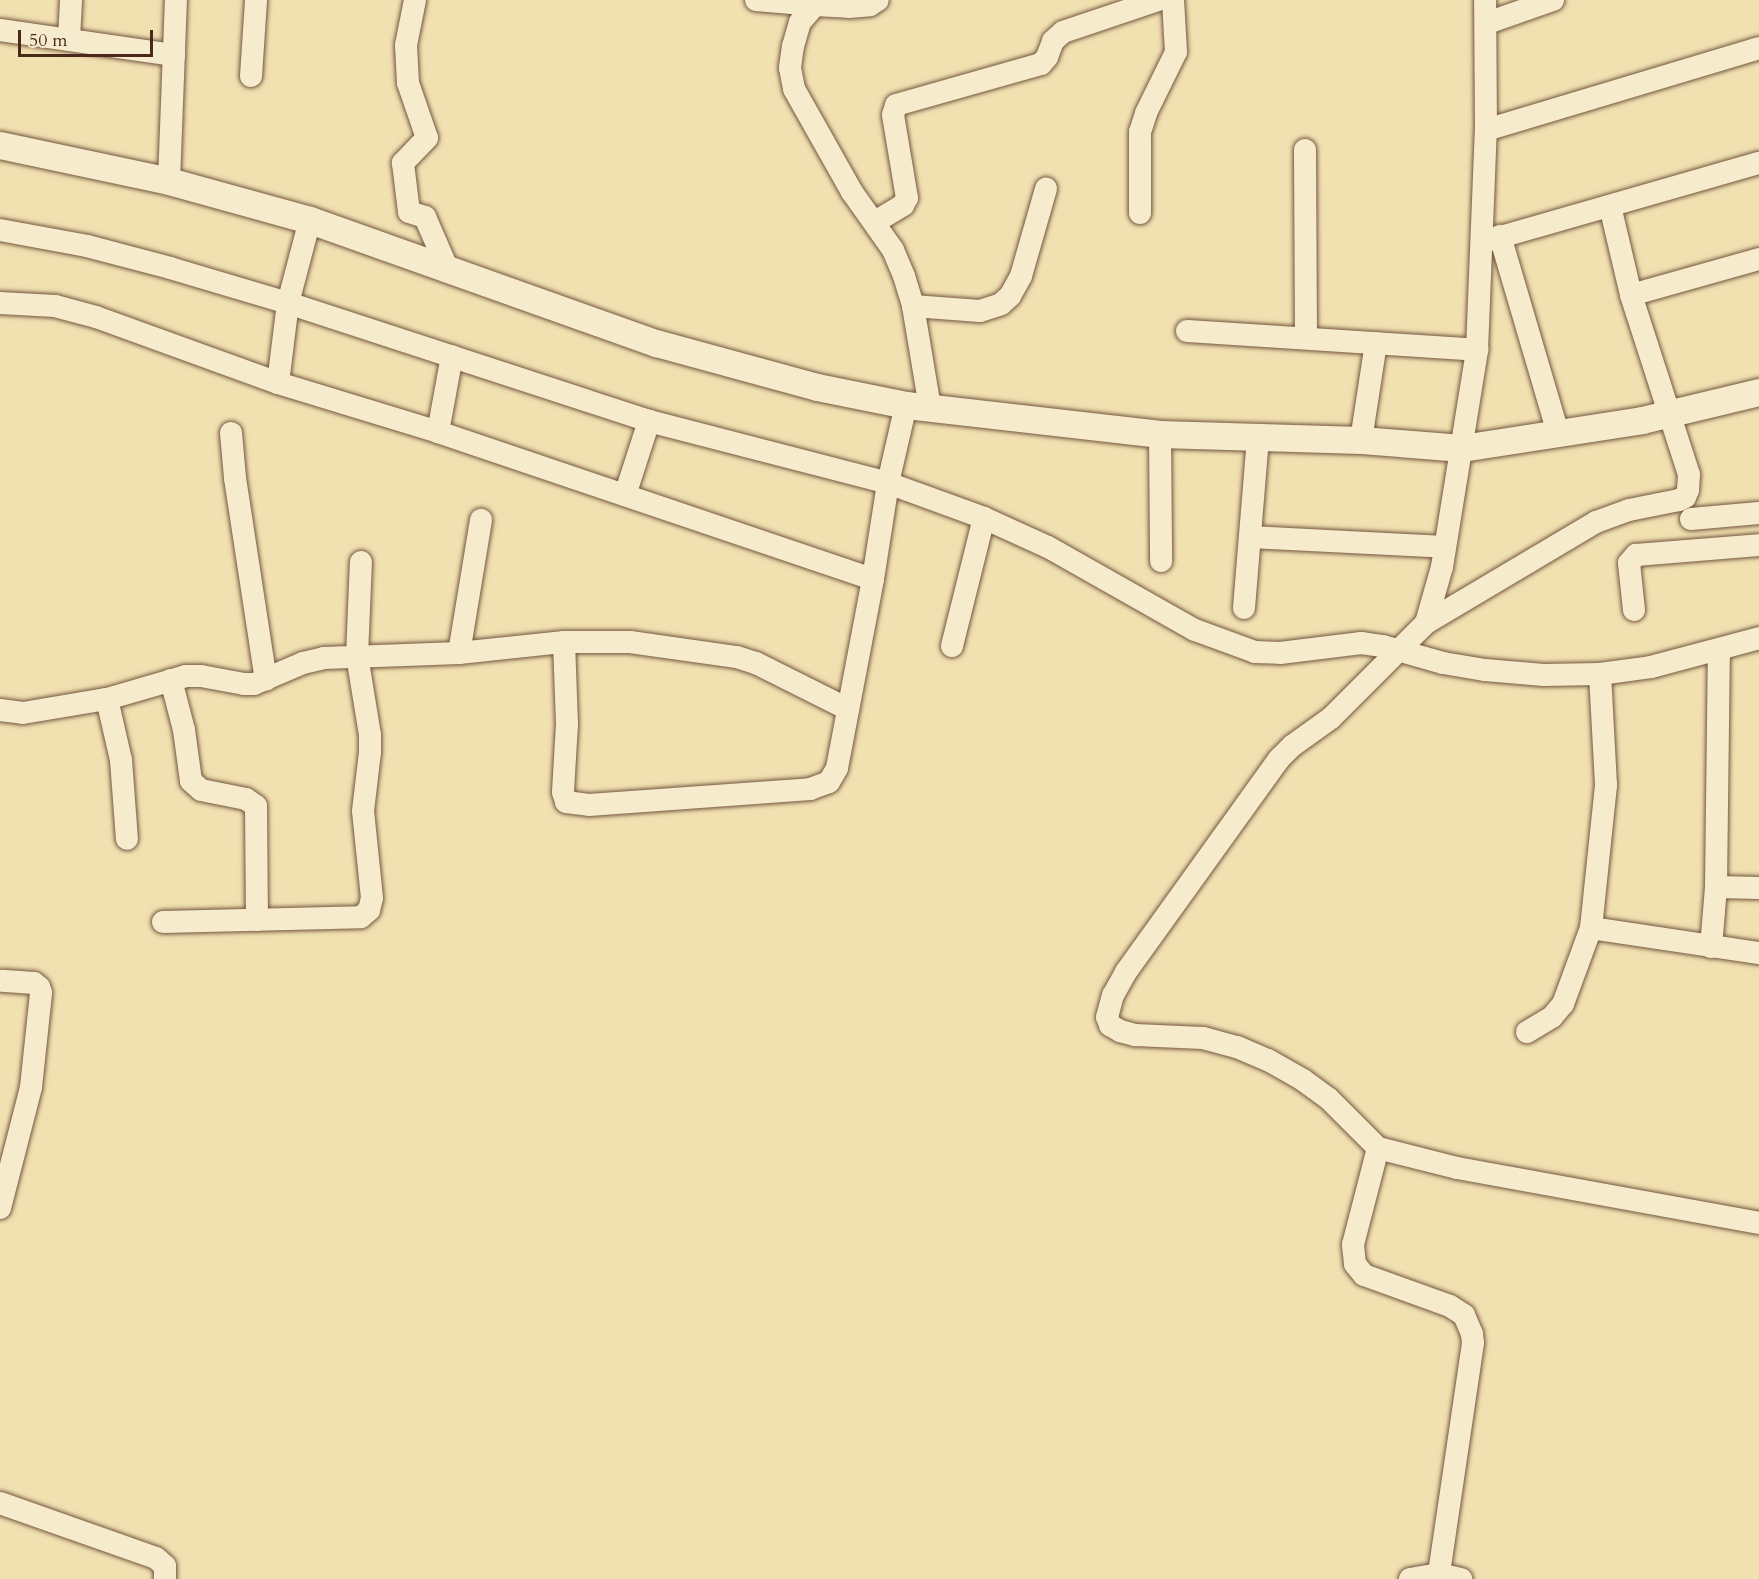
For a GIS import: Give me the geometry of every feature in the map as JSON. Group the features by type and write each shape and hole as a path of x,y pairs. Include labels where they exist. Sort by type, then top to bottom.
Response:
{"street":[{"path":"69,39 71,0"},
{"path":"169,181 176,0"},
{"path":"251,76 256,0"},
{"path":"416,0 406,45 408,83 427,138 403,163 410,212 426,217 448,270"},
{"path":"756,0 849,7 870,5 878,0"},
{"path":"875,222 903,205 907,198 908,191 893,115 896,105 1041,64 1047,57 1053,41 1063,32 1158,0"},
{"path":"1140,213 1140,132 1146,113 1176,52 1173,0"},
{"path":"1429,614 1443,557 1462,447 1491,239 1486,130 1487,23 1485,0"},
{"path":"1487,23 1553,0"},
{"path":"564,642 567,724 563,792 566,802 574,805 821,786 830,782 837,768 896,446 918,406 913,306 893,250 852,192 794,89 790,68 793,46 800,22 815,3"},
{"path":"0,30 174,55"},
{"path":"1486,130 1759,48"},
{"path":"0,145 169,181 310,220 656,343 817,387 918,406 1160,434 1361,440 1462,447 1558,434 1673,426"},
{"path":"1305,150 1305,338"},
{"path":"1491,239 1759,163"},
{"path":"913,306 980,311 1001,304 1010,296 1021,276 1046,189"},
{"path":"1610,206 1631,295 1673,426 1687,486 1694,549"},
{"path":"278,383 288,303 310,220"},
{"path":"0,230 87,246 288,303 649,421 888,483 984,518 1048,547 1195,630 1255,652 1280,653 1361,643 1443,663 1485,670 1544,675 1600,674 1651,666 1719,651 1759,639"},
{"path":"1491,239 1558,434"},
{"path":"1631,295 1759,259"},
{"path":"0,303 55,306 74,310 278,383 438,432 873,579"},
{"path":"1187,331 1477,350"},
{"path":"1361,440 1377,343"},
{"path":"438,432 452,356"},
{"path":"1673,426 1686,408 1759,392"},
{"path":"625,495 649,421"},
{"path":"231,433 235,478 266,680"},
{"path":"1160,434 1161,561"},
{"path":"1244,608 1258,436"},
{"path":"1687,486 1679,500 1629,510 1596,522 1429,614 1398,651 1331,718 1292,746 1279,759 1126,972 1113,995 1107,1017 1110,1025 1127,1033 1203,1038 1236,1047 1268,1060 1304,1080 1329,1099 1378,1148 1457,1168 1759,1223"},
{"path":"1691,519 1759,513"},
{"path":"952,646 984,518"},
{"path":"459,653 480,520"},
{"path":"1250,537 1443,557"},
{"path":"1634,610 1629,563 1640,553 1759,545"},
{"path":"163,922 361,917 369,910 372,898 363,811 370,744 357,656 361,562"},
{"path":"0,710 23,712 107,699 171,681 201,676 244,684 266,680 303,663 324,658 459,653 564,642 630,642 736,657 756,663 848,709"},
{"path":"1711,947 1716,887 1719,651"},
{"path":"1527,1032 1552,1017 1563,1004 1591,928 1606,785 1600,674"},
{"path":"171,681 184,730 192,781 201,790 246,799 256,806 257,920"},
{"path":"107,699 121,760 127,839"},
{"path":"1716,887 1759,888"},
{"path":"1591,928 1759,953"},
{"path":"1,1198 31,1087 40,993 39,987 34,983 2,981"},
{"path":"1378,1148 1353,1245 1355,1264 1364,1275 1450,1305 1464,1315 1472,1334 1473,1344 1439,1574"},
{"path":"0,1503 156,1557 165,1566 165,1579"},
{"path":"1410,1579 1439,1574 1461,1579"}]}
